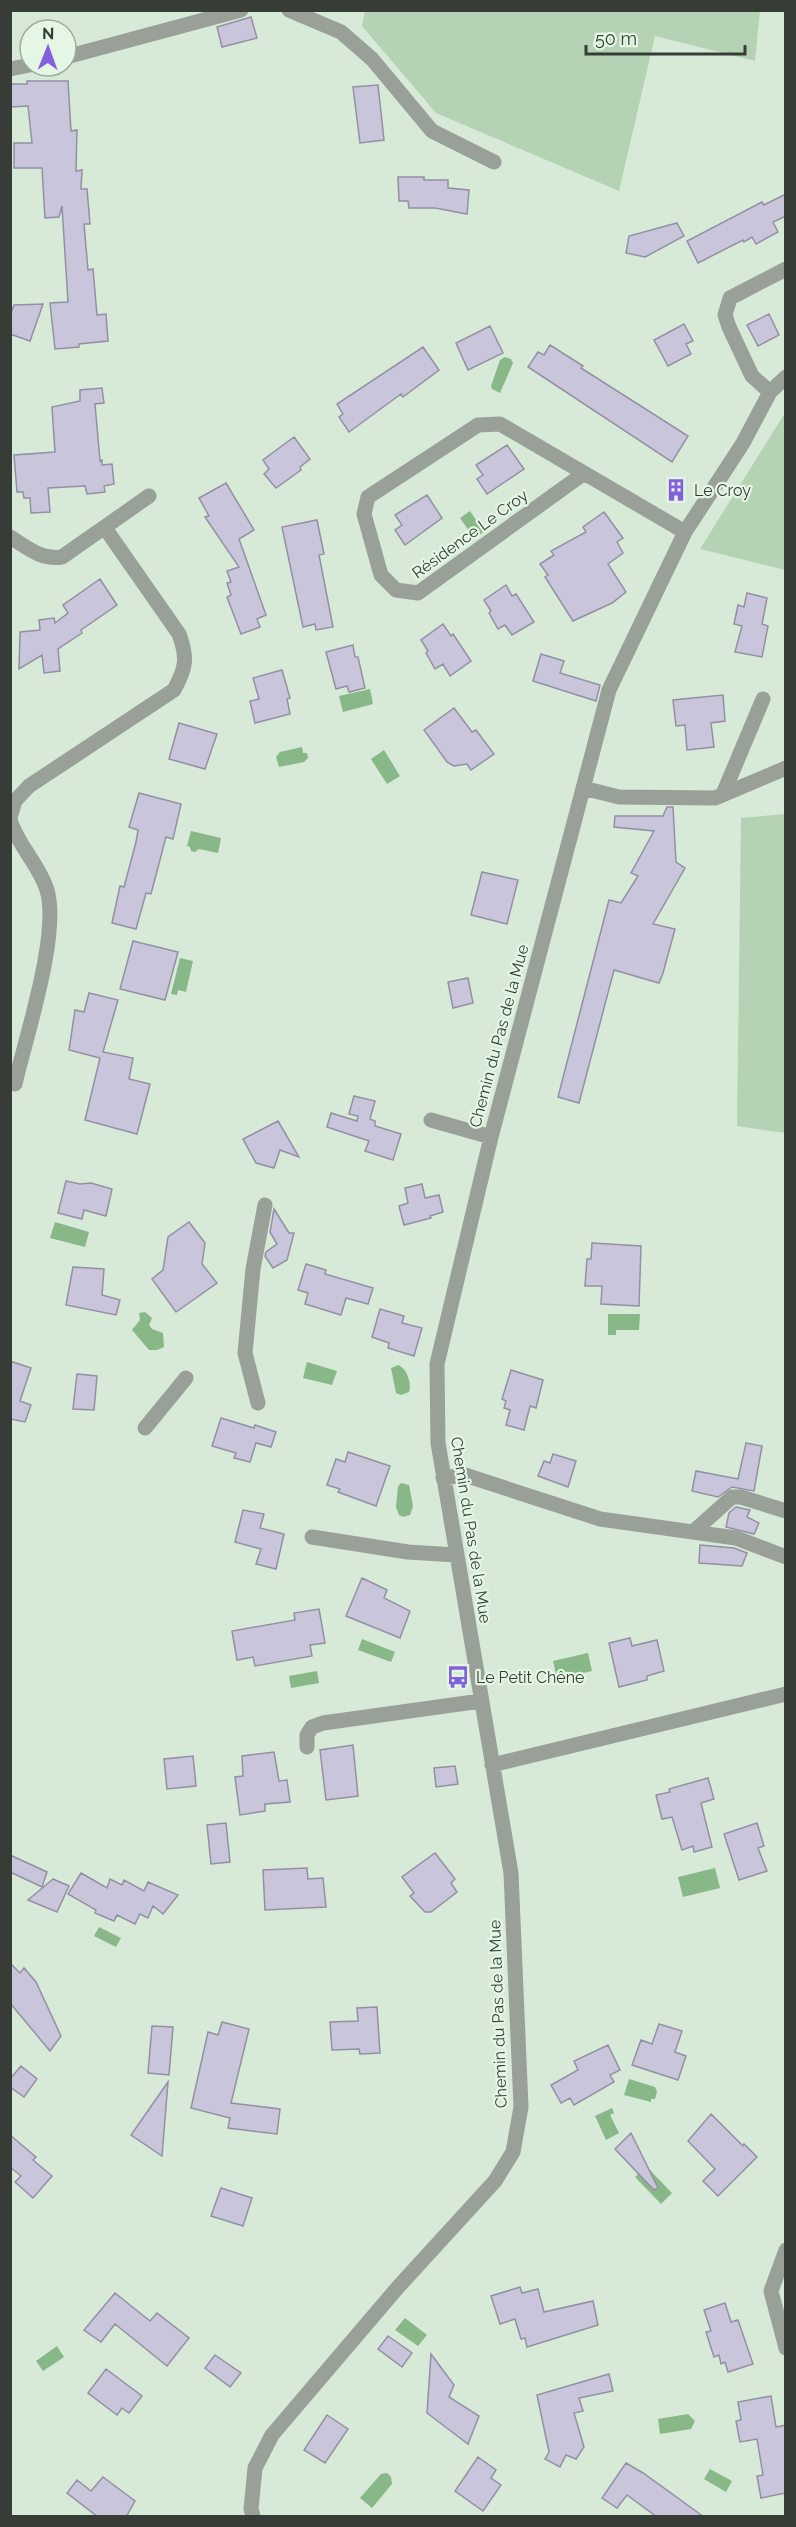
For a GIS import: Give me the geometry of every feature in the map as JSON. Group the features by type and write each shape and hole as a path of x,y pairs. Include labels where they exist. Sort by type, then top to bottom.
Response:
{"street":[{"path":"78,54 240,10"},
{"path":"289,10 341,32 372,59 432,131 494,162"},
{"path":"770,392 752,376 725,315 730,297 786,269"},
{"name":"Chemin du Pas de la Mue","path":"253,2517 250,2509 255,2468 272,2435 399,2286 495,2181 513,2152 521,2107 511,1873 443,1478 438,1443 437,1364 491,1137 609,690 686,532 705,499 744,443 770,392 786,377"},
{"name":"Résidence Le Croy","path":"583,474 418,593 396,590 381,575 364,514 368,497 478,425 500,424 686,532"},
{"path":"10,537 36,554 49,559 62,557 149,496"},
{"path":"15,1084 45,959 51,915 46,888 15,836 10,819 15,801 28,786 174,690 184,671 185,650 179,634 105,528"},
{"path":"723,794 763,699"},
{"path":"583,788 619,797 716,798 786,768"},
{"path":"431,1120 491,1137"},
{"path":"258,1403 245,1353 253,1269 265,1205"},
{"path":"145,1428 186,1378"},
{"path":"443,1478 465,1475 600,1519 736,1538 786,1557"},
{"path":"693,1532 732,1497 741,1497 786,1511"},
{"path":"312,1537 408,1552 456,1555"},
{"path":"492,1765 786,1694"},
{"path":"307,1747 307,1735 312,1727 323,1723 481,1701"},
{"path":"786,2250 771,2291 786,2348"}],"shaded area":[{"path":"365,10 760,11 755,61 655,36 619,191 436,113 362,26"},
{"path":"505,357 511,359 513,363 500,393 491,386 500,360"},
{"path":"785,413 785,570 700,549"},
{"path":"470,511 484,532 474,538 460,518"},
{"path":"370,689 373,704 343,712 339,696"},
{"path":"302,747 303,753 307,753 308,758 304,762 279,767 276,757 280,752"},
{"path":"384,750 400,776 387,784 371,759"},
{"path":"786,814 785,1133 737,1126 741,818"},
{"path":"191,831 221,838 218,853 199,849 195,852 191,851 187,846"},
{"path":"180,958 193,961 186,992 178,990 177,995 171,994"},
{"path":"55,1222 89,1232 85,1247 50,1238"},
{"path":"145,1312 152,1318 149,1325 152,1329 163,1333 164,1347 149,1350 132,1330 140,1320 139,1313"},
{"path":"608,1314 640,1314 639,1330 616,1330 616,1335 608,1335"},
{"path":"307,1362 337,1371 332,1385 303,1378"},
{"path":"398,1365 406,1373 410,1385 409,1392 401,1395 396,1393 391,1368"},
{"path":"401,1483 409,1485 413,1506 410,1515 403,1517 399,1515 396,1507 398,1486"},
{"path":"362,1639 395,1652 391,1662 358,1650"},
{"path":"588,1653 592,1671 557,1679 553,1661"},
{"path":"317,1671 319,1683 291,1688 289,1676"},
{"path":"715,1868 720,1888 683,1897 678,1877"},
{"path":"99,1927 121,1938 116,1947 94,1936"},
{"path":"629,2079 655,2087 657,2092 655,2099 651,2099 651,2102 624,2095"},
{"path":"612,2108 614,2113 610,2115 619,2133 606,2140 595,2116"},
{"path":"646,2166 672,2193 661,2204 635,2177"},
{"path":"405,2318 427,2335 418,2346 395,2330"},
{"path":"57,2346 64,2357 43,2371 36,2361"},
{"path":"688,2414 695,2421 691,2429 660,2434 658,2419"},
{"path":"710,2469 732,2481 726,2492 704,2479"},
{"path":"387,2473 391,2477 392,2484 372,2508 360,2498 381,2474"}],"building":[{"path":"251,17 257,38 222,47 217,27"},
{"path":"27,81 68,81 71,131 77,130 76,171 82,170 81,189 87,189 90,224 84,224 88,270 93,269 97,315 106,314 108,341 55,349 50,303 68,302 62,206 59,217 45,218 42,168 14,168 14,143 32,143 28,106 10,107 10,84 27,84"},
{"path":"378,85 384,140 360,143 353,87"},
{"path":"398,177 448,180 448,188 469,190 467,214 435,208 409,208 408,201 399,201"},
{"path":"786,194 786,216 773,222 778,232 756,244 752,237 744,242 743,240 698,263 687,241 762,202 764,205"},
{"path":"677,223 684,236 645,257 626,253 629,236"},
{"path":"43,304 30,341 10,334 10,316 14,305"},
{"path":"769,314 779,335 758,346 747,325"},
{"path":"684,324 693,341 686,344 691,354 668,366 654,340"},
{"path":"490,326 503,353 468,370 456,343"},
{"path":"550,345 583,366 581,368 688,436 672,462 528,367 538,352 544,355"},
{"path":"423,347 439,370 403,397 401,394 349,432 339,417 343,414 337,404"},
{"path":"102,388 104,403 95,404 100,461 102,460 102,465 112,464 114,484 104,486 105,492 87,494 85,486 48,488 50,512 31,513 30,498 24,498 23,492 17,492 14,455 55,452 52,407 80,401 80,390"},
{"path":"294,437 310,459 300,467 301,470 276,488 264,474 269,469 263,460"},
{"path":"507,445 524,469 487,494 477,479 483,475 476,465"},
{"path":"226,483 254,530 239,539 266,615 257,619 260,627 241,634 227,597 231,595 227,583 231,582 227,571 239,567 205,517 209,516 199,498"},
{"path":"427,495 442,518 405,545 395,530 402,525 395,515"},
{"path":"604,512 623,538 617,542 623,553 608,564 626,592 612,603 573,621 545,577 548,575 540,564 554,555 551,551 586,532 583,527"},
{"path":"317,520 324,554 319,555 333,627 316,630 315,624 303,627 282,527"},
{"path":"100,579 117,605 58,649 60,671 44,673 42,655 19,669 20,632 40,630 39,620 54,618 55,623 68,613 63,605"},
{"path":"506,585 512,596 516,594 534,622 512,635 505,625 498,629 484,600"},
{"path":"747,593 767,598 762,624 768,626 762,657 735,652 742,626 734,624 738,605 744,607"},
{"path":"443,624 451,636 453,634 471,661 450,676 443,664 435,669 421,640"},
{"path":"353,645 365,688 349,692 347,686 336,689 326,652"},
{"path":"541,654 564,661 560,673 600,685 596,701 533,681"},
{"path":"282,670 290,698 287,699 290,714 255,723 250,701 259,699 253,678"},
{"path":"723,695 725,721 711,723 714,747 687,750 685,725 676,726 673,700"},
{"path":"454,708 472,732 476,730 494,754 471,770 467,764 454,766 447,762 424,730"},
{"path":"179,723 217,734 205,769 169,759"},
{"path":"139,793 181,804 173,839 166,837 151,894 146,893 136,929 112,923 120,886 124,887 136,842 138,830 129,827"},
{"path":"667,807 673,807 676,862 685,868 653,924 675,929 663,973 659,983 614,970 579,1103 558,1097 609,900 621,903 638,876 631,873 654,831 614,827 615,816 663,816"},
{"path":"482,872 518,880 507,924 471,915"},
{"path":"133,941 178,952 165,1000 120,989"},
{"path":"468,978 473,1003 453,1008 448,982"},
{"path":"89,993 118,1000 103,1052 133,1058 129,1079 150,1084 137,1134 85,1120 100,1058 69,1050 75,1010 84,1012"},
{"path":"354,1096 375,1101 370,1119 375,1121 375,1126 401,1134 393,1160 365,1151 369,1141 327,1127 331,1113 357,1121 358,1116 349,1114"},
{"path":"278,1121 299,1157 280,1150 274,1168 256,1163 243,1139"},
{"path":"66,1181 80,1184 91,1183 112,1189 106,1216 84,1210 82,1219 58,1213"},
{"path":"422,1184 425,1198 439,1195 443,1212 430,1216 431,1218 404,1225 399,1206 408,1203 405,1188"},
{"path":"274,1209 289,1233 294,1233 287,1260 273,1268 265,1256 266,1252 277,1244 270,1232"},
{"path":"189,1222 205,1243 202,1264 217,1283 176,1312 152,1279 163,1270 168,1237"},
{"path":"592,1243 641,1246 639,1306 601,1304 602,1286 585,1286 587,1259 591,1259"},
{"path":"306,1264 326,1270 325,1274 373,1288 368,1304 346,1298 341,1315 305,1304 308,1293 298,1290"},
{"path":"73,1267 104,1269 102,1295 120,1300 116,1315 66,1305"},
{"path":"380,1309 404,1316 402,1323 422,1328 414,1356 388,1348 389,1343 372,1337"},
{"path":"10,1361 31,1368 20,1401 31,1405 25,1422 10,1419"},
{"path":"511,1370 543,1380 536,1408 530,1406 524,1430 506,1425 510,1410 504,1408 506,1401 502,1399"},
{"path":"77,1374 97,1376 94,1410 73,1409"},
{"path":"221,1418 276,1432 271,1447 256,1443 250,1462 234,1458 236,1453 212,1446"},
{"path":"746,1443 762,1446 754,1491 732,1487 718,1497 692,1491 696,1471 738,1479"},
{"path":"348,1452 390,1466 376,1506 338,1492 340,1489 327,1485 336,1459 345,1462"},
{"path":"553,1454 576,1461 568,1487 538,1476 544,1461 550,1463"},
{"path":"736,1507 750,1510 747,1517 759,1523 754,1534 726,1527 729,1513"},
{"path":"243,1510 264,1514 260,1528 284,1534 276,1569 256,1564 261,1549 235,1542"},
{"path":"700,1545 734,1548 747,1553 742,1566 699,1563"},
{"path":"362,1578 387,1590 384,1598 410,1611 400,1638 346,1616"},
{"path":"319,1609 325,1643 310,1645 312,1656 255,1666 253,1657 237,1660 232,1631 295,1620 294,1613"},
{"path":"630,1638 632,1646 657,1640 664,1671 647,1676 647,1680 619,1687 609,1643"},
{"path":"353,1745 358,1796 326,1800 320,1750"},
{"path":"274,1752 279,1781 287,1780 290,1802 265,1804 265,1811 240,1815 235,1777 243,1776 242,1756"},
{"path":"193,1756 196,1786 167,1789 164,1759"},
{"path":"455,1766 458,1784 436,1787 434,1768"},
{"path":"708,1778 714,1799 701,1803 712,1847 694,1852 693,1846 682,1850 672,1817 662,1819 656,1795"},
{"path":"226,1823 230,1862 211,1864 207,1825"},
{"path":"757,1823 764,1846 758,1848 767,1871 739,1880 724,1834"},
{"path":"435,1853 455,1879 451,1883 457,1892 431,1912 425,1912 410,1896 414,1893 402,1877"},
{"path":"10,1855 47,1872 42,1887 10,1872"},
{"path":"307,1868 308,1879 323,1878 326,1907 265,1910 263,1870"},
{"path":"81,1873 107,1888 110,1879 122,1885 124,1880 144,1891 148,1882 178,1895 163,1914 153,1906 148,1918 140,1914 135,1924 117,1915 114,1921 95,1913 96,1910 68,1894"},
{"path":"53,1879 69,1886 57,1912 28,1900"},
{"path":"10,1963 20,1973 24,1968 36,1982 61,2036 50,2051 10,2003"},
{"path":"377,2007 380,2053 360,2054 359,2049 332,2050 330,2022 358,2021 357,2008"},
{"path":"222,2022 249,2029 231,2103 280,2109 277,2134 228,2128 230,2118 191,2108 208,2032 218,2035"},
{"path":"659,2024 682,2031 675,2052 686,2056 678,2080 632,2065 641,2040 652,2044"},
{"path":"152,2026 173,2027 169,2075 148,2073"},
{"path":"608,2045 620,2070 610,2075 614,2082 574,2105 570,2098 561,2103 551,2085 578,2070 574,2061"},
{"path":"21,2066 37,2079 24,2097 10,2087 10,2079"},
{"path":"168,2082 162,2156 131,2135"},
{"path":"711,2114 757,2157 718,2196 703,2181 715,2169 688,2141"},
{"path":"631,2133 658,2188 654,2190 615,2149"},
{"path":"10,2135 36,2157 33,2160 52,2176 33,2198 15,2182 21,2176 10,2167"},
{"path":"221,2188 252,2198 243,2226 211,2216"},
{"path":"520,2287 522,2293 538,2289 544,2312 593,2301 598,2325 527,2347 525,2338 521,2339 515,2319 500,2324 491,2296"},
{"path":"115,2293 150,2321 157,2313 189,2338 167,2366 115,2324 101,2342 84,2330"},
{"path":"725,2303 731,2322 738,2320 753,2364 728,2372 725,2362 721,2364 719,2355 714,2357 706,2332 711,2331 704,2310"},
{"path":"388,2336 412,2353 402,2367 378,2349"},
{"path":"431,2354 454,2385 449,2397 479,2416 468,2444 427,2413"},
{"path":"215,2355 241,2373 230,2387 205,2368"},
{"path":"106,2369 142,2396 129,2413 122,2408 117,2415 88,2393"},
{"path":"609,2374 613,2391 579,2398 583,2411 574,2413 584,2447 576,2459 566,2455 560,2467 545,2459 549,2452 537,2395"},
{"path":"771,2396 776,2427 786,2425 786,2493 761,2498 757,2476 763,2475 757,2439 740,2442 736,2421 741,2420 738,2402"},
{"path":"327,2415 348,2429 325,2463 304,2450"},
{"path":"478,2457 496,2470 491,2478 501,2485 483,2511 455,2491"},
{"path":"626,2463 704,2517 657,2517 627,2495 617,2508 602,2498"},
{"path":"103,2477 135,2501 126,2517 98,2517 67,2493 77,2480 91,2491"}],"place":[{"name":"Le Croy","path":"676,490"},
{"name":"Le Petit Chêne","path":"458,1677"}]}
